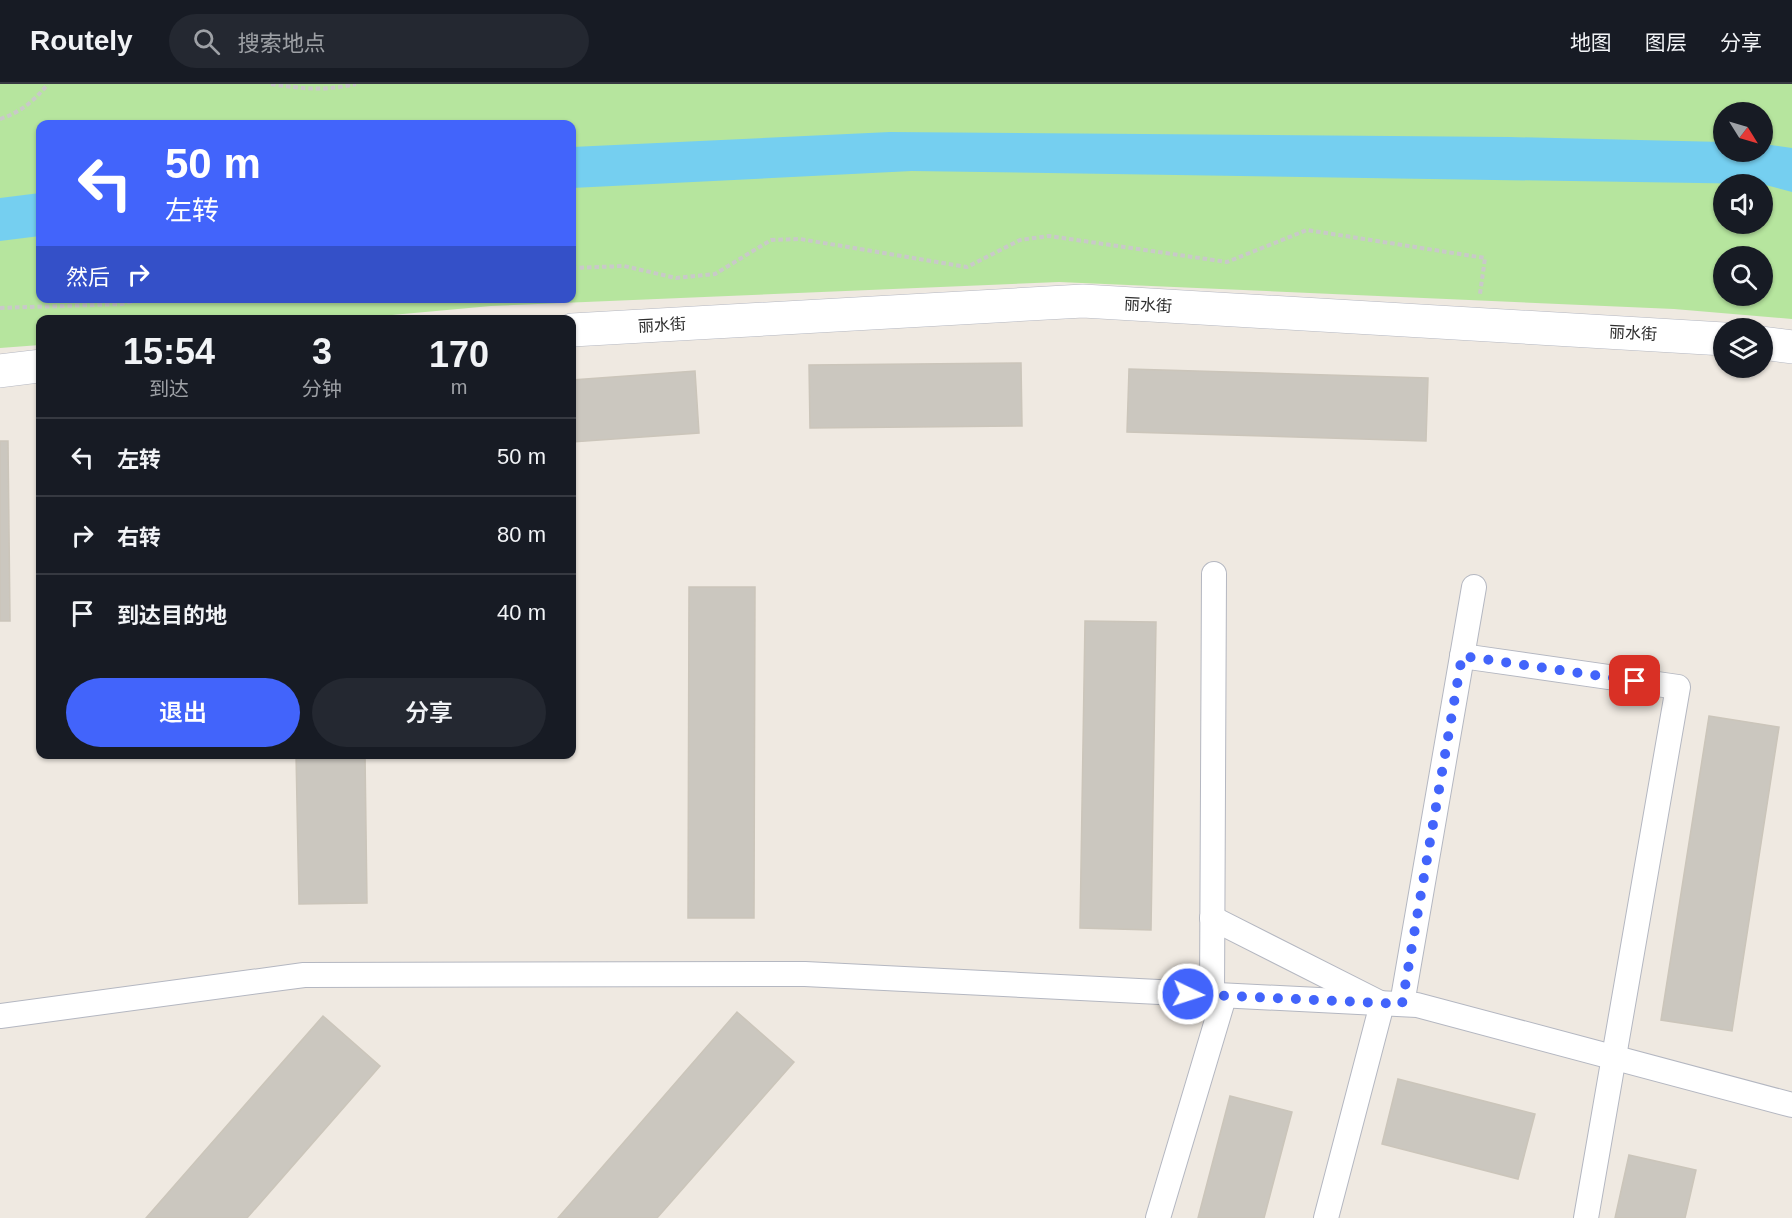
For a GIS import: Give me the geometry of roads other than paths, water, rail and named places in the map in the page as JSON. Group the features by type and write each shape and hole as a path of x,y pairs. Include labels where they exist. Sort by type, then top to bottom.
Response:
{"street":[{"name":"丽水街","path":"576,330 1083,301 1713,338"},
{"path":"1773,344 1792,346"},
{"path":"0,371 36,366"},
{"path":"1158,1218 1218,996 1212,918 1214,574"},
{"path":"1326,1218 1392,1004 1474,587"},
{"path":"1462,656 1678,687 1586,1218"},
{"path":"1212,918 1392,1004"},
{"path":"0,1016 304,975 805,974 1417,1005 1792,1105"}],"water":[{"path":"890,132 1510,137 1713,142 1713,162 1773,162 1773,145 1792,148 1792,192 1773,187 1773,174 1713,174 1713,183 912,171 576,188 576,147"},
{"path":"36,194 36,236 0,241 0,198"}]}
